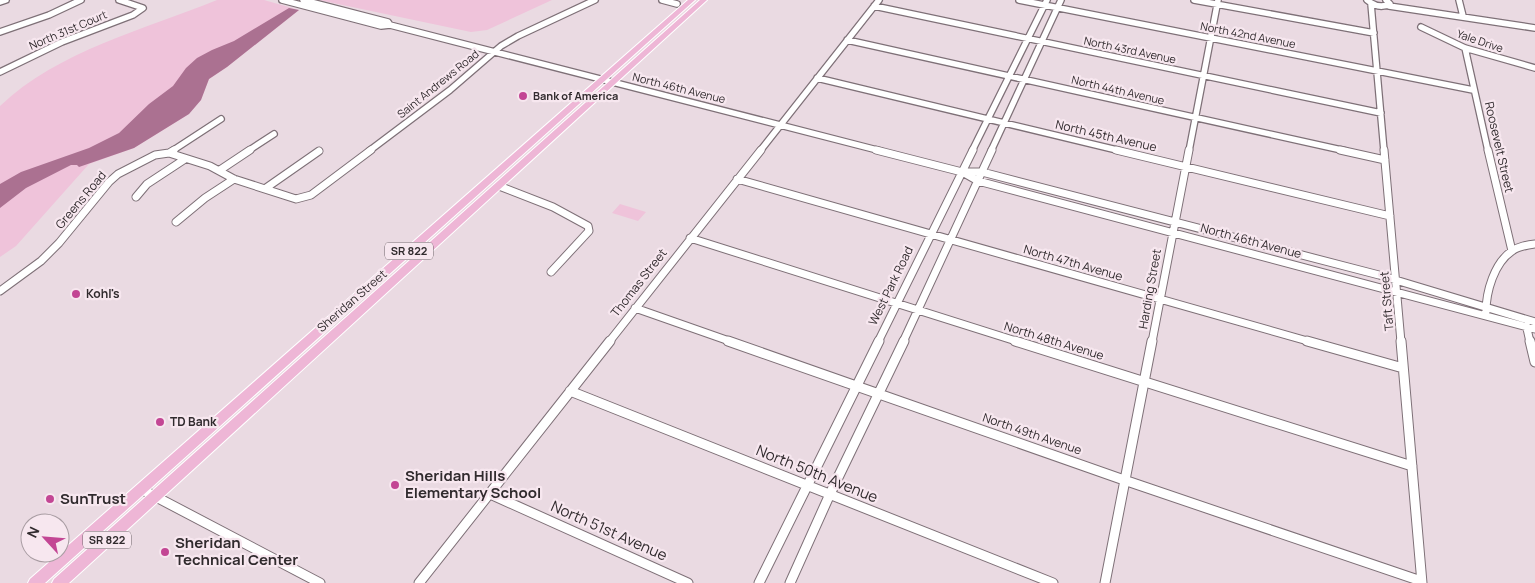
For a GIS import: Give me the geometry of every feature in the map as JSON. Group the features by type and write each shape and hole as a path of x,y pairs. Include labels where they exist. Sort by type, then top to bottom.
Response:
{"main road":[{"name":"Sheridan Street","path":"35,583 602,80 680,7 692,0"},
{"name":"Sheridan Street","path":"59,583 704,0"},
{"path":"680,7 689,13"},
{"path":"680,7 682,20"},
{"path":"260,402 270,386 294,364 301,346"}],"street":[{"path":"0,2 6,0"},
{"path":"0,32 49,15 81,0"},
{"name":"North 31st Court","path":"0,72 38,52 133,15 143,8 119,0"},
{"name":"North 46th Avenue","path":"282,0 381,26 390,25 492,53 781,124 962,172 978,181 1398,291 1486,311"},
{"name":"North 46th Avenue","path":"303,0 388,22 390,25"},
{"name":"Saint Andrews Road","path":"304,199 312,195 450,90 492,53 518,36 595,0"},
{"path":"662,0 680,7"},
{"name":"Thomas Street","path":"419,583 879,0"},
{"name":"North 42nd Avenue","path":"1019,0 1046,2 1058,8 1473,90"},
{"path":"790,583 1061,0"},
{"path":"1194,0 1217,2 1374,33"},
{"path":"1362,0 1382,6"},
{"path":"1459,0 1463,16"},
{"name":"West Park Road","path":"759,583 1046,2"},
{"name":"Harding Street","path":"1105,583 1173,222 1204,76 1217,2"},
{"name":"Taft Street","path":"1369,2 1373,17 1398,291 1421,582"},
{"path":"1373,17 1388,2 1535,28"},
{"name":"North 43rd Avenue","path":"874,6 1381,113"},
{"name":"Yale Drive","path":"1421,27 1465,48 1535,68"},
{"name":"North 44th Avenue","path":"847,40 1385,160"},
{"name":"Roosevelt Street","path":"1465,48 1473,90 1512,251"},
{"name":"North 45th Avenue","path":"817,78 1390,216"},
{"path":"168,154 221,119"},
{"path":"220,170 274,134"},
{"path":"266,188 319,151"},
{"name":"Greens Road","path":"0,291 41,261 59,243 109,182 118,174 136,163 155,155 168,154 185,159 220,170 234,179 296,199 304,199"},
{"path":"136,197 147,184 185,159"},
{"name":"North 46th Avenue","path":"962,172 982,172 1397,280 1529,325 1535,322"},
{"path":"176,222 205,198 234,179"},
{"name":"North 47th Avenue","path":"737,179 1403,368"},
{"path":"498,186 553,207 588,226 589,231 551,272"},
{"name":"North 48th Avenue","path":"690,238 1412,466"},
{"path":"1486,311 1494,274 1512,251 1535,244"},
{"name":"North 49th Avenue","path":"635,308 1421,582"},
{"path":"1529,325 1535,362"},
{"name":"North 50th Avenue","path":"570,391 1053,583"},
{"path":"141,489 320,583"},
{"name":"North 51st Avenue","path":"490,494 688,583"}],"shaded area":[{"path":"217,0 264,0 299,10 209,79 201,100 189,114 134,148 89,164 16,246 0,257 0,106 23,87 75,56 103,43"},
{"path":"319,0 552,0 487,30 471,32"},
{"path":"289,8 299,10 209,79 201,100 189,114 134,148 79,167 71,165 26,188 0,208 0,184 21,172 89,148 119,133 149,104 173,86 186,68 197,58 234,41"},
{"path":"620,204 646,212 638,221 612,213"}],"place":[{"name":"Bank of America","path":"523,96"},
{"name":"Kohl's","path":"76,294"},
{"name":"TD Bank","path":"160,422"},
{"name":"Sheridan Hills Elementary School","path":"395,485"},
{"name":"SunTrust","path":"50,499"},
{"name":"Sheridan Technical Center","path":"165,552"}]}
